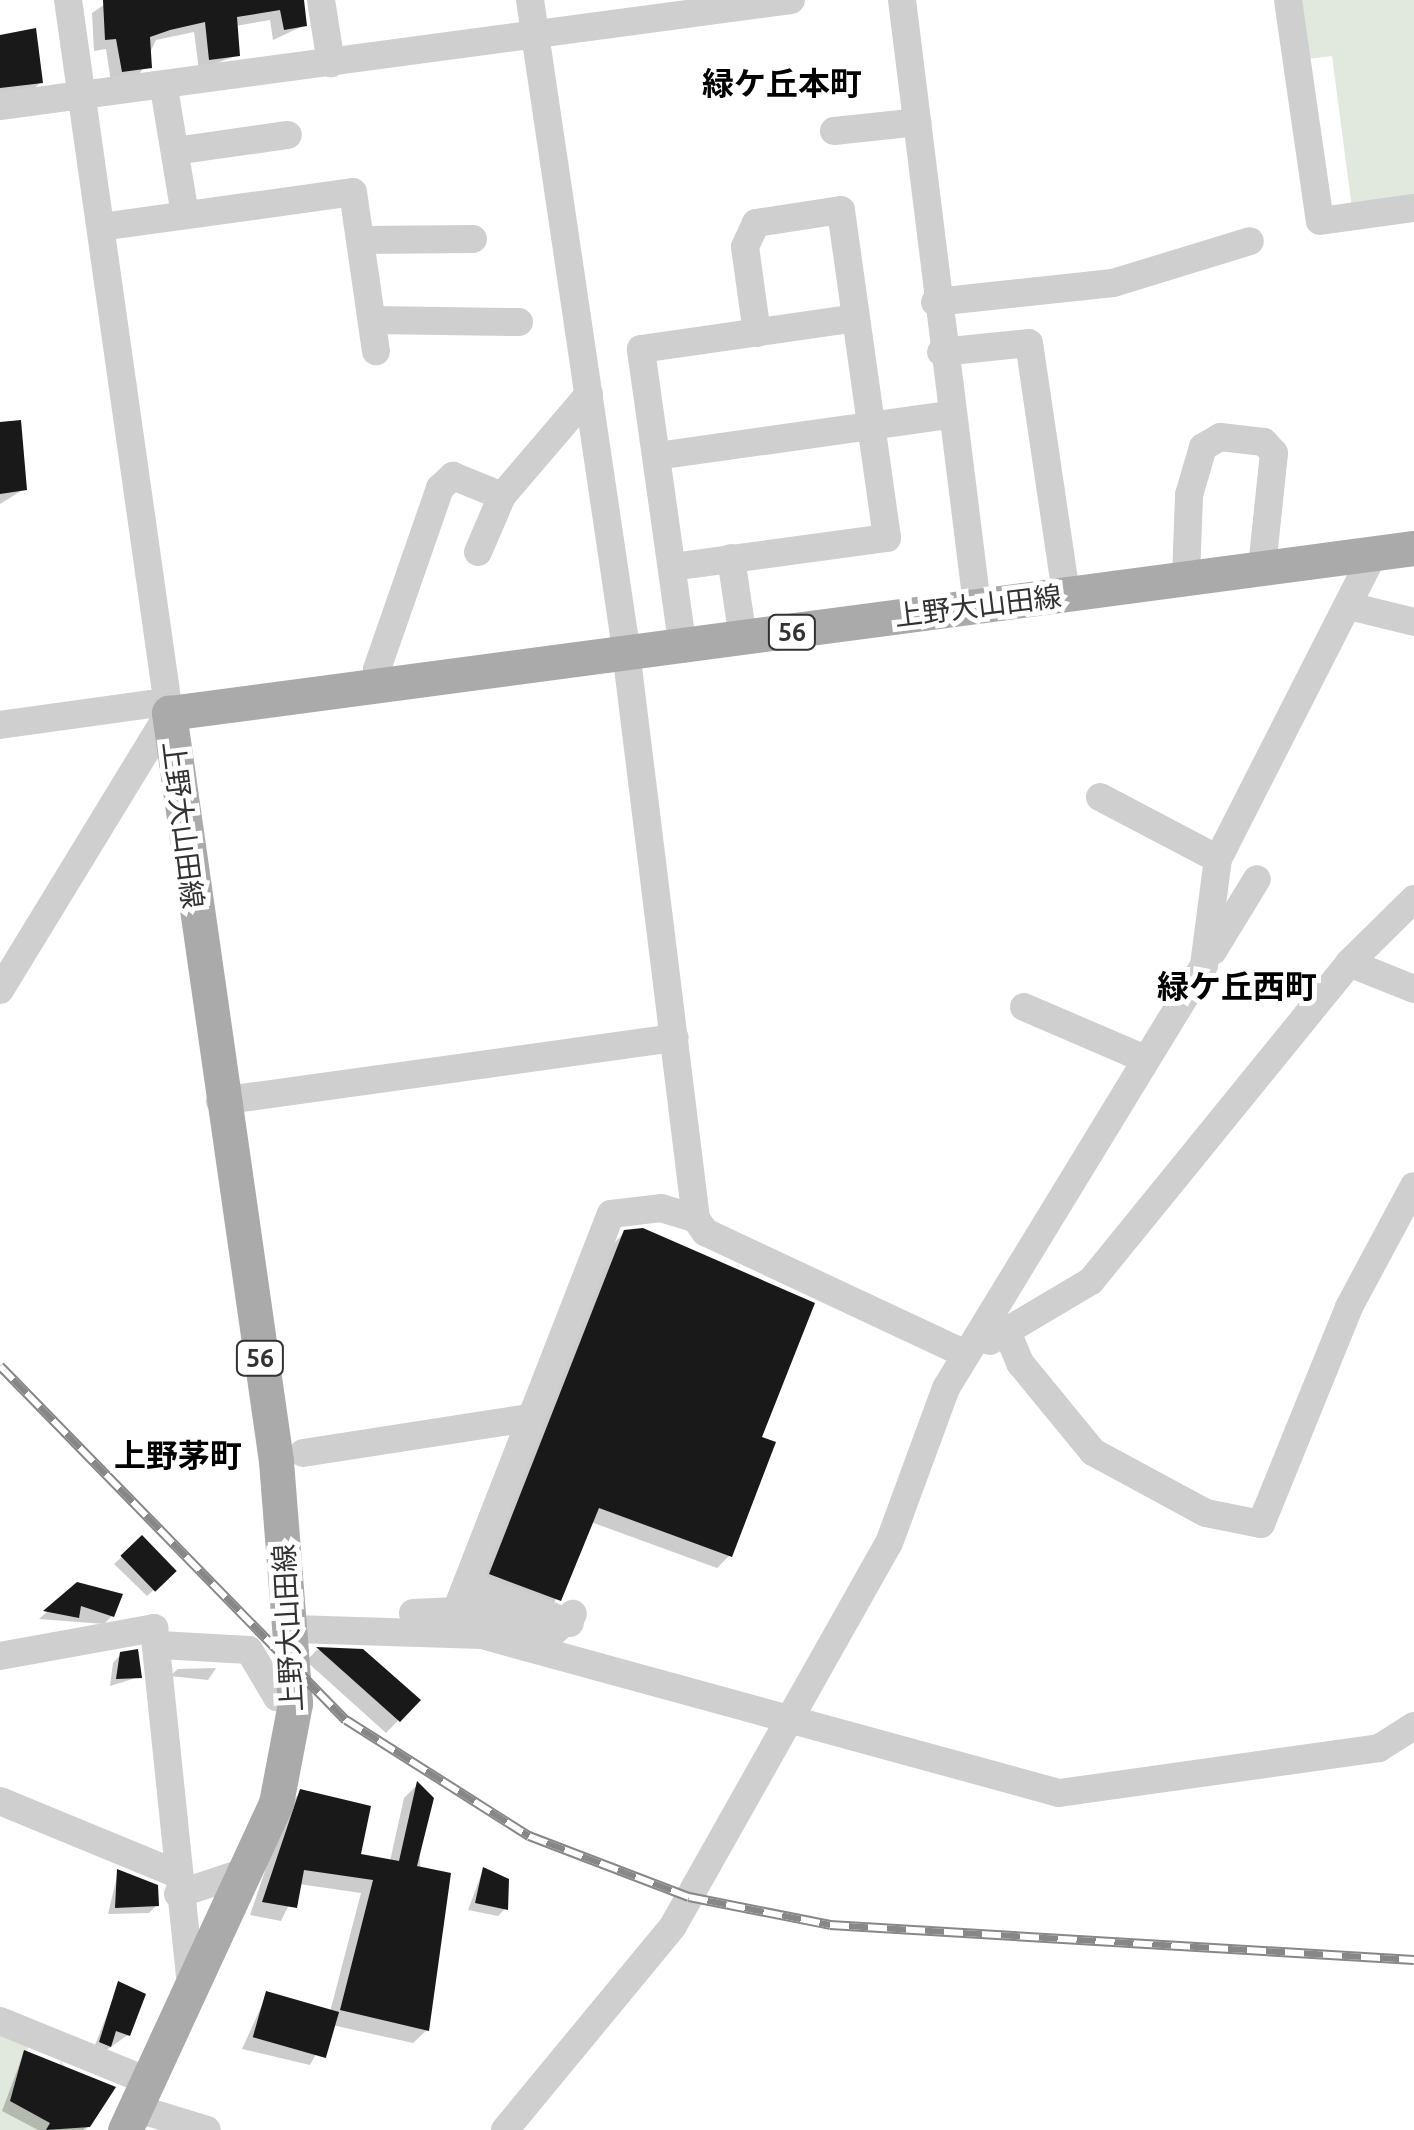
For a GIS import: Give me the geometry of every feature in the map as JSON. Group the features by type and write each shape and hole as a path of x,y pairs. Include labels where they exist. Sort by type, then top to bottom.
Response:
{"main road":[{"name":"上野大山田線","path":"191,1986 248,1872 276,1802 295,1703 305,1622 220,1101 169,713 625,658 744,638 1414,548"},
{"name":"56","path":"136,2106 191,1986"}],"street":[{"path":"0,990 169,713 68,0"},
{"path":"321,0 331,62"},
{"path":"530,0 625,658 696,1219 705,1232 965,1354"},
{"path":"0,106 83,100 791,0"},
{"path":"902,0 925,176 934,302 977,606"},
{"path":"1288,0 1320,222 1414,208"},
{"path":"164,88 185,215"},
{"path":"834,131 918,122"},
{"path":"175,151 288,135"},
{"path":"101,227 353,192 364,240 376,351"},
{"path":"672,567 886,538 841,210 756,223 746,246 757,333"},
{"path":"364,240 473,239"},
{"path":"934,302 1113,283 1250,241"},
{"path":"683,649 641,349 856,318"},
{"path":"372,320 519,322"},
{"path":"941,352 1028,343 1066,595"},
{"path":"478,552 502,496 589,394"},
{"path":"657,456 950,415"},
{"path":"1186,578 1188,495 1203,447 1220,438 1264,442 1274,453 1262,568"},
{"path":"381,686 377,669 440,488 452,476 502,496"},
{"path":"1204,965 1218,859 1352,607 1374,554"},
{"path":"731,558 744,638"},
{"path":"1352,607 1414,622"},
{"path":"0,725 152,704 169,713"},
{"path":"1100,798 1218,859"},
{"path":"505,2130 673,1926 784,1720 889,1543 965,1354 1257,879"},
{"path":"965,1354 1092,1282 1349,963 1414,899"},
{"path":"1349,963 1414,990"},
{"path":"1024,1007 1145,1059"},
{"path":"220,1101 676,1038"},
{"path":"1006,1332 1020,1363 1093,1452 1206,1513 1262,1524 1349,1307 1414,1186"},
{"path":"462,1611 529,1418 610,1214 661,1208 696,1219"},
{"path":"303,1452 529,1418"},
{"path":"305,1622 462,1611 548,1637 571,1618 478,1589 462,1611"},
{"path":"305,1622 482,1635 1058,1793 1379,1748 1414,1726"},
{"path":"0,1656 142,1624 160,1646 177,1884 191,1986"},
{"path":"160,1646 249,1650 277,1698 295,1703"},
{"path":"0,1801 177,1884 248,1872"},
{"path":"0,2022 136,2106 192,2130"}],"shaded area":[{"path":"1299,0 1414,0 1414,199 1352,208 1332,56 1307,59"},
{"path":"0,2031 30,2042 11,2101 41,2118 61,2059 74,2086 108,2100 86,2130 0,2130"}],"building":[{"path":"103,0 304,0 307,26 284,30 280,10 237,17 240,56 209,60 205,22 170,30 150,37 152,68 122,72 116,39 105,40"},
{"path":"36,28 43,83 0,88 0,35"},
{"path":"21,420 27,490 0,494 0,422"},
{"path":"643,1228 815,1303 762,1437 776,1442 732,1557 599,1508 561,1601 489,1574 624,1230"},
{"path":"142,1535 177,1571 155,1592 120,1556"},
{"path":"77,1582 123,1594 114,1617 81,1606 79,1618 43,1611"},
{"path":"316,1647 363,1649 421,1700 400,1722"},
{"path":"138,1649 142,1678 116,1679 120,1652"},
{"path":"417,1781 434,1798 417,1866 451,1873 429,2031 340,2010 373,1880 304,1870 297,1908 262,1902 300,1789 371,1806 361,1854 399,1861"},
{"path":"483,1867 509,1879 508,1910 475,1903"},
{"path":"117,1869 158,1885 159,1906 115,1908"},
{"path":"118,1981 146,1994 130,2036 116,2031 111,2047 99,2042"},
{"path":"266,1991 339,2012 326,2058 253,2037"},
{"path":"24,2050 116,2087 90,2127 46,2130 50,2123 10,2101"}],"railway":[{"path":"0,1366 346,1720 529,1836 689,1897 830,1925 1414,1960"}],"district":[{"name":"緑ケ丘本町","path":"782,83"},
{"name":"緑ケ丘西町","path":"1237,986"},
{"name":"上野茅町","path":"178,1455"}]}
